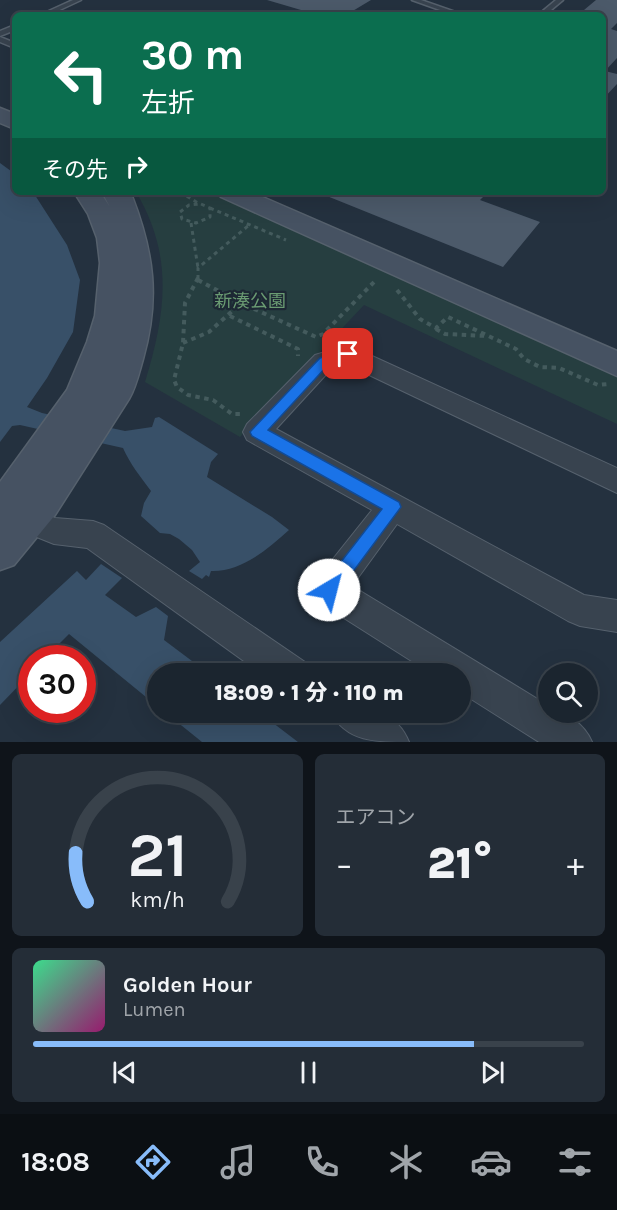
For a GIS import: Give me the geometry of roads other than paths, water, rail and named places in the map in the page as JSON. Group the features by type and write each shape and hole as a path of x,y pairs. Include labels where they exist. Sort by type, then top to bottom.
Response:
{"street":[{"path":"0,552 10,513 29,472 84,392 108,326 116,270 108,224 89,195"},
{"path":"10,513 41,503 117,390 134,334 139,275 132,231 116,195"},
{"path":"220,200 614,373"},
{"path":"617,481 348,354 324,361 257,432 580,610 617,616"},
{"path":"393,507 329,590 573,742"},
{"path":"10,513 54,531 93,535 277,663"},
{"path":"364,723 390,742"}],"lane":[{"path":"50,12 78,0"},
{"path":"415,0 452,12"},
{"path":"545,12 560,0"}],"water":[{"path":"0,163 12,172 12,195 35,195 67,245 80,280 73,332 47,378 27,407 42,413 125,431 152,427 155,418 159,417 218,454 211,462 207,477 289,530 272,545 243,564 211,571 209,577 206,575 202,579 189,571 200,562 192,550 170,534 160,533 141,516 144,503 151,491 123,448 20,425 12,426 0,442"},
{"path":"101,564 122,578 105,595 136,617 156,607 168,616 164,640 195,663 147,663 147,698 96,656 96,645 82,645 69,634 58,645 18,645 18,686 0,705 0,642 77,571 86,580"},
{"path":"178,723 273,723 298,742 202,742"}],"park label":[{"name":"新湊公園","path":"250,301"}]}
